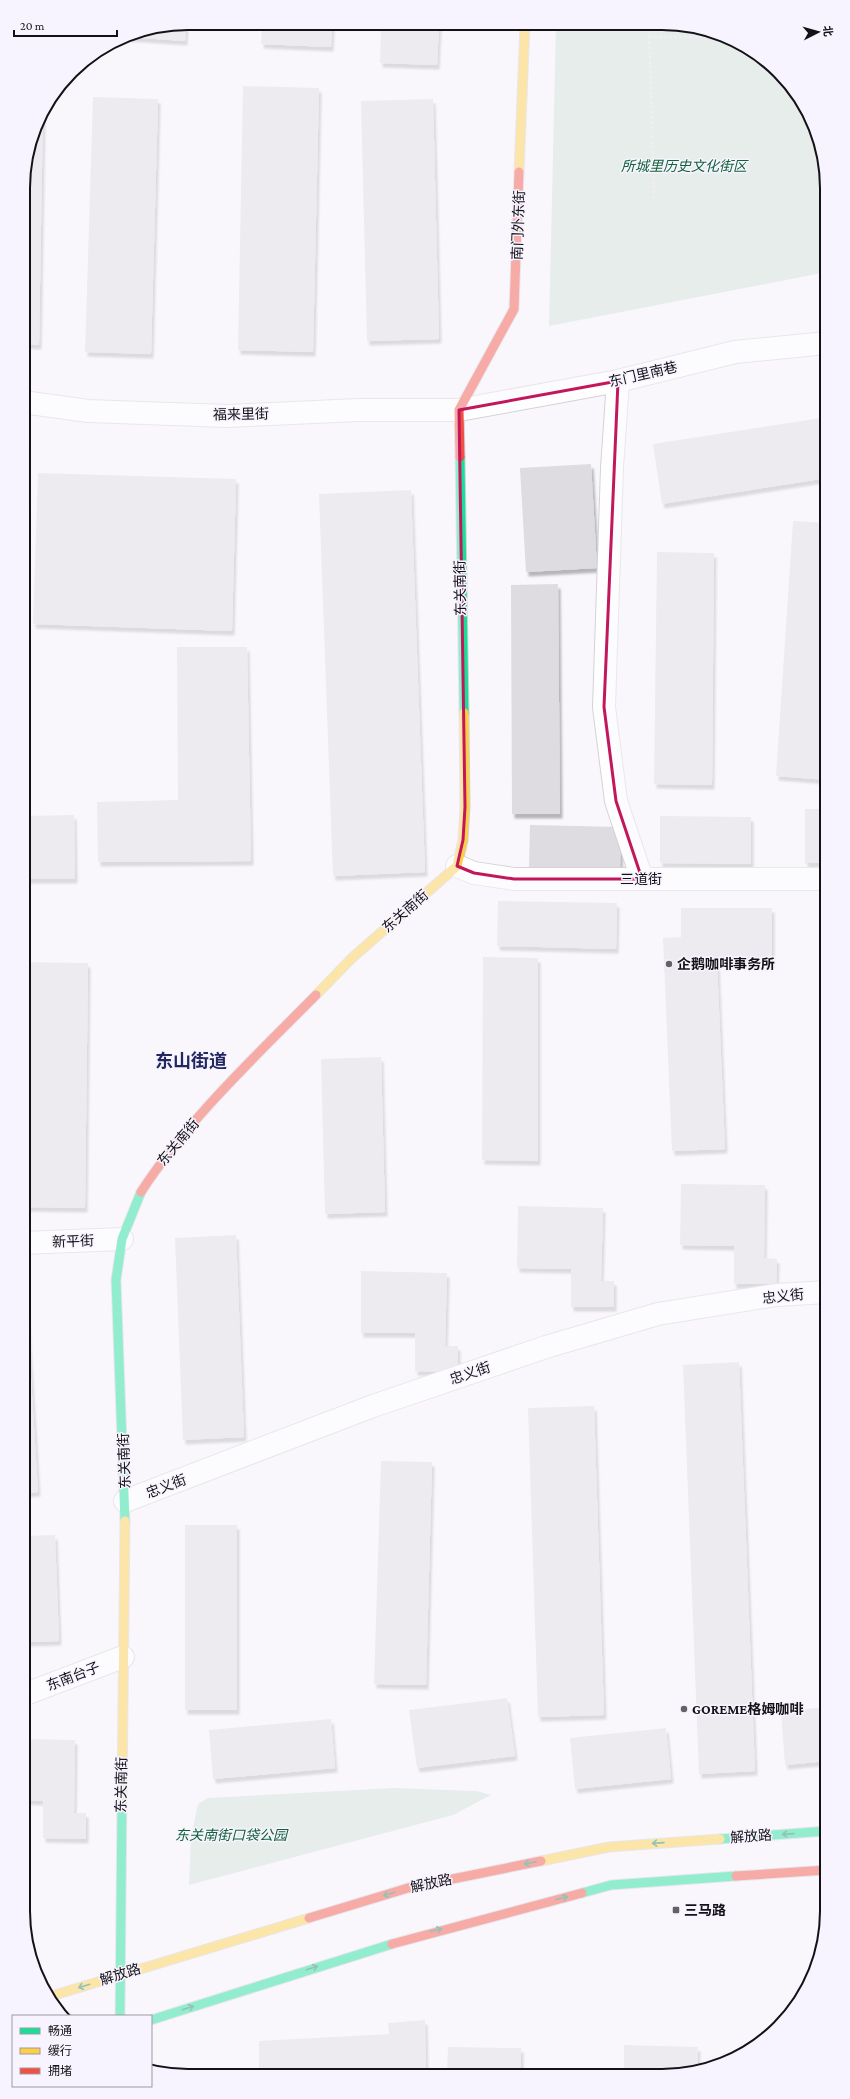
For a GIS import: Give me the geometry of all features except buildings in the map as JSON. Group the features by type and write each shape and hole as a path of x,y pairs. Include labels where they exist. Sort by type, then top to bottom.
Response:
{"street":[{"name":"南门外东街","path":"459,410 514,309 525,30"},
{"name":"东门里南巷","path":"459,410 618,381 735,352 820,344"},
{"path":"618,381 612,468 604,706 616,801 642,879"},
{"name":"福来里街","path":"30,403 88,411 227,416 358,410 459,410"},
{"name":"东关南街","path":"120,2015 122,1657 125,1501 116,1280 122,1239 136,1197 160,1162 190,1127 250,1062 352,958 458,866 463,840 464,807 459,410"},
{"name":"三道街","path":"458,866 474,873 514,879 820,879"},
{"name":"新平街","path":"30,1243 122,1239"},
{"name":"忠义街","path":"125,1501 373,1406 584,1336 658,1314 776,1296 820,1293"},
{"name":"东南台子","path":"30,1692 122,1657"},
{"name":"解放路","path":"54,1995 408,1888 609,1847 820,1832"},
{"path":"152,2020 412,1937 611,1886 820,1871"}],"path":[{"path":"649,30 654,198"},
{"path":"649,37 710,37"}],"highlighted area":[{"path":"618,381 604,707 616,801 642,879 514,879 474,873 457,866 463,840 465,807 459,410"}],"green space":[{"name":"所城里历史文化街区","path":"556,30 683,31 713,38 732,46 766,69 781,84 799,109 815,147 820,178 820,273 549,326"},
{"name":"东关南街口袋公园","path":"394,1788 476,1791 491,1795 453,1815 189,1885 191,1836 198,1804 208,1798"}],"traffic: fast":[{"path":"460,457 464,713"},
{"path":"125,1521 116,1280 122,1239 141,1192"},
{"path":"120,2015 122,1796"},
{"path":"720,1839 820,1832"},
{"path":"582,1893 611,1885 736,1876"},
{"path":"152,2020 392,1944"}],"traffic: slow":[{"path":"519,172 525,30"},
{"path":"316,995 352,958 457,866 463,840 465,807 464,713"},
{"path":"122,1796 125,1521"},
{"path":"541,1861 609,1847 720,1839"},
{"path":"54,1995 309,1918"}],"traffic: jam":[{"path":"460,457 459,410 514,309 519,172"},
{"path":"141,1192 201,1113 246,1065 316,995"},
{"path":"309,1918 408,1888 541,1861"},
{"path":"736,1876 820,1870"},
{"path":"392,1944 582,1893"}],"place":[{"name":"企鹅咖啡事务所","path":"669,964"},
{"name":"GOREME格姆咖啡","path":"684,1709"},
{"name":"三马路","path":"676,1910"}],"district":[{"name":"东山街道","path":"191,1061"}]}
